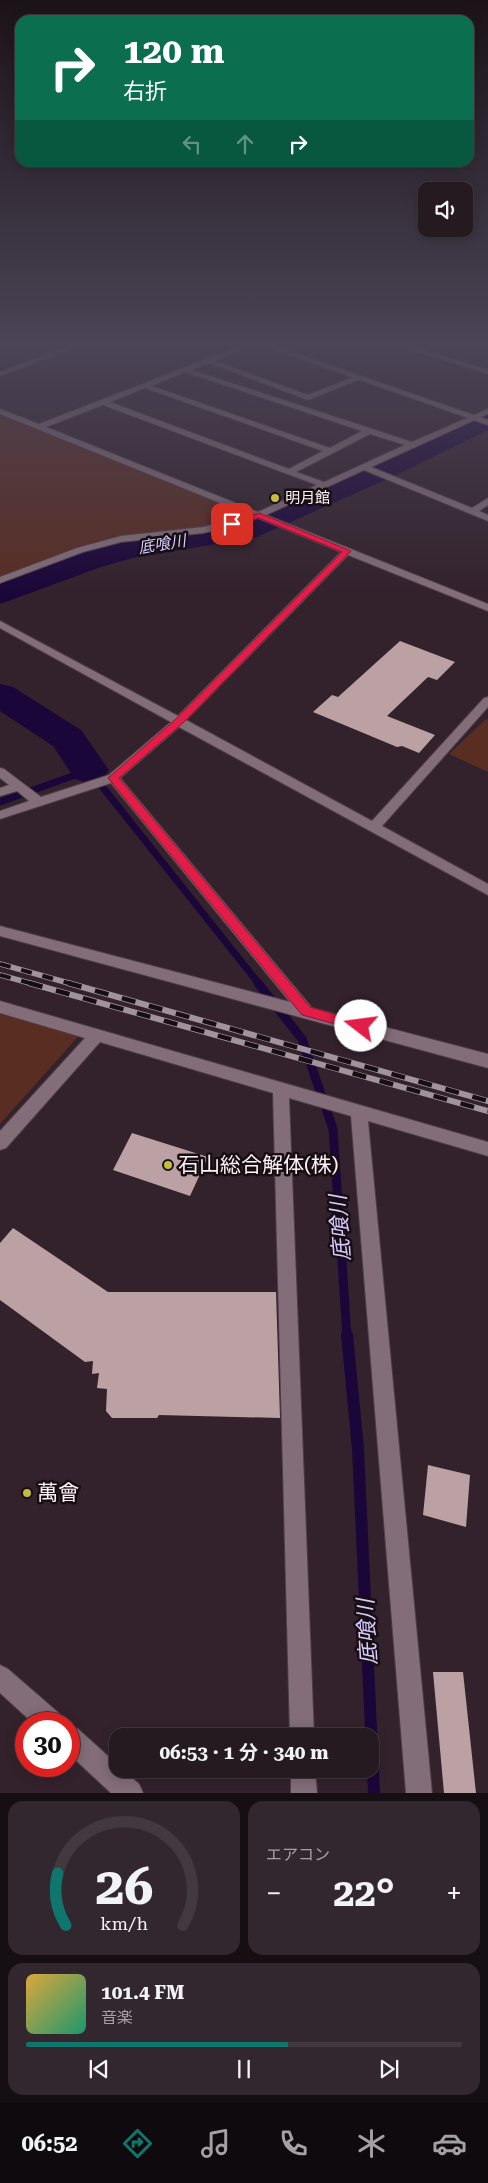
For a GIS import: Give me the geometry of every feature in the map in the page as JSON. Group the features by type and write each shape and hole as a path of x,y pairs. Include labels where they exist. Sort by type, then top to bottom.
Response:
{"street":[{"path":"37,426 488,608"},
{"path":"166,426 324,485"},
{"path":"259,426 331,451"},
{"path":"353,426 412,445"},
{"path":"0,580 80,550 121,539 203,530 232,524 259,515 454,426"},
{"path":"288,472 369,431"},
{"path":"363,468 488,518"},
{"path":"472,512 488,501"},
{"path":"0,815 113,778 179,721 347,551"},
{"path":"0,624 488,890"},
{"path":"374,827 488,700"},
{"path":"0,772 40,802"},
{"path":"113,778 306,1011"},
{"path":"0,792 19,786"},
{"path":"0,931 488,1061"},
{"path":"0,1007 488,1149"},
{"path":"0,1143 97,1035"},
{"path":"281,1089 302,1728"},
{"path":"359,1112 419,1793"},
{"path":"0,1677 39,1712"},
{"path":"80,1748 130,1793"},
{"path":"303,1778 304,1793"}],"shaded area":[{"path":"0,426 37,426 259,515 203,530 108,543 0,580"},
{"path":"486,719 488,720 488,772 449,754"},
{"path":"0,1007 83,1031 0,1124"}],"building":[{"path":"400,641 455,662 437,680 428,677 387,716 435,735 419,753 402,746 397,747 313,712 332,695 338,697"},
{"path":"132,1133 208,1157 190,1196 113,1170"},
{"path":"13,1228 108,1292 276,1292 280,1418 159,1415 157,1418 112,1418 106,1411 107,1389 97,1388 99,1373 92,1374 93,1361 85,1362 0,1300 0,1243"},
{"path":"428,1465 470,1475 466,1527 423,1515"},
{"path":"433,1672 463,1672 476,1793 444,1793"}],"waterway":[{"name":"底喰川","path":"0,594 90,560 130,549 246,531 384,470 476,426"},
{"name":"底喰川","path":"0,695 67,738 89,770"},
{"name":"底喰川","path":"0,802 89,770 259,984"},
{"name":"底喰川","path":"258,983 302,1039 333,1129 347,1336"},
{"name":"底喰川","path":"347,1335 358,1449 374,1793"}],"railway":[{"path":"0,964 72,984"},
{"path":"0,975 33,984"},
{"path":"29,983 488,1111"},
{"path":"68,983 488,1101"}],"place":[{"name":"明月館","path":"275,498"},
{"name":"石山総合解体(株)","path":"168,1165"},
{"name":"萬會","path":"27,1493"}],"route":[{"path":"232,524 259,515 347,551 179,721 113,778 306,1011 361,1026"}]}
